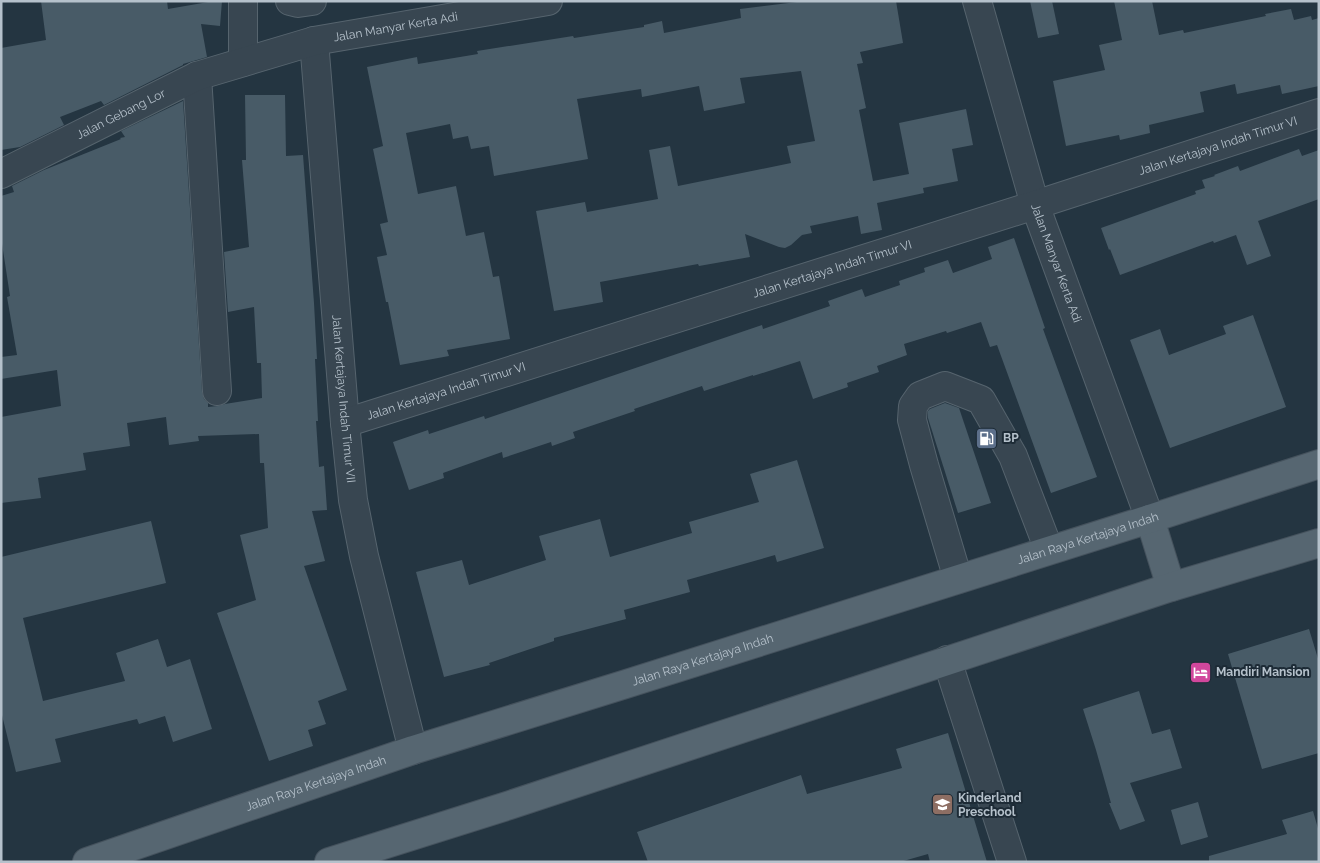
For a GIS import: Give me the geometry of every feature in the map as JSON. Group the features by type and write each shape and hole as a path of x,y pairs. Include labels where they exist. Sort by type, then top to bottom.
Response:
{"main road":[{"name":"Jalan Raya Kertajaya Indah","path":"87,862 413,750 1150,519 1319,464"},
{"path":"1150,519 1171,587"},
{"path":"329,862 510,805 1171,587 1319,543"}],"street":[{"path":"242,1 243,62"},
{"path":"290,1 312,1"},
{"name":"Jalan Manyar Kerta Adi","path":"243,62 314,41 548,1"},
{"name":"Jalan Manyar Kerta Adi","path":"977,1 1035,206 1150,519"},
{"name":"Jalan Kertajaya Indah Timur VII","path":"314,41 353,500 364,556 413,750"},
{"name":"Jalan Gebang Lor","path":"1,174 197,76 243,62"},
{"path":"197,76 216,391"},
{"name":"Jalan Kertajaya Indah Timur VI","path":"345,423 1035,206 1319,113"},
{"path":"958,579 912,420 913,406 920,396 945,386 981,400 1013,456 1049,550"},
{"path":"947,660 1012,862"}],"building":[{"path":"41,1 167,1 168,9 222,1 220,26 201,24 207,57 183,64 104,105 101,101 60,117 64,125 20,147 1,150 1,48 46,40"},
{"path":"805,1 896,1 903,43 860,52 863,63 857,64 866,108 859,110 873,181 909,174 899,123 966,109 973,145 952,149 958,181 923,188 924,193 877,203 882,230 861,234 858,216 810,226 812,233 802,235 785,248 745,234 750,257 699,266 698,264 600,282 603,302 554,311 536,211 585,202 587,212 658,199 649,150 670,146 678,186 791,163 787,146 815,141 801,71 740,78 745,103 704,111 699,86 642,97 641,89 577,99 588,159 494,176 489,146 471,149 468,136 453,139 450,124 406,133 418,194 456,186 466,236 484,232 493,277 499,276 510,339 447,350 449,356 400,365 377,257 387,255 380,224 388,222 373,149 383,146 367,67 417,57 418,64 478,54 477,51 644,27 644,25 662,21 664,33 741,18 740,9"},
{"path":"1030,1 1052,1 1059,34 1038,38"},
{"path":"1114,1 1152,1 1159,35 1183,30 1184,33 1291,9 1294,20 1311,16 1312,20 1319,18 1319,86 1282,94 1280,85 1237,94 1235,84 1200,92 1204,112 1149,125 1150,133 1120,140 1119,135 1066,146 1053,81 1105,70 1099,45 1122,40"},
{"path":"245,95 285,95 286,156 303,155 317,359 315,359 318,421 316,421 319,467 324,466 327,510 312,511 325,561 304,566 347,690 318,701 326,724 308,730 313,746 269,761 217,613 256,600 240,535 268,528 264,463 260,463 259,434 198,436 199,441 169,445 166,417 127,423 130,446 83,453 86,470 38,478 41,498 1,503 1,417 61,406 57,370 1,379 1,357 17,355 7,297 10,296 1,237 1,196 14,192 12,186 44,170 125,137 121,131 183,101 202,392 208,407 262,398 261,363 257,363 254,307 228,312 224,252 249,247 242,160 246,160"},
{"path":"1299,149 1302,156 1319,150 1319,199 1258,221 1271,256 1247,265 1236,235 1214,243 1213,241 1120,275 1101,228 1196,194 1195,191 1205,188 1202,180 1214,175 1238,166 1240,171"},
{"path":"1014,238 1045,328 1043,329 1097,477 1051,493 997,345 990,347 981,322 904,344 907,355 877,366 879,372 847,383 848,387 813,399 800,361 704,391 702,386 573,432 575,438 552,446 551,442 503,458 502,452 443,473 444,478 409,490 393,442 428,430 429,434 484,416 485,419 762,325 763,329 830,306 828,301 862,289 865,297 900,285 899,281 925,272 924,268 948,260 953,273 992,259 988,247"},
{"path":"1253,315 1286,407 1170,448 1130,340 1160,329 1169,355 1226,334 1223,326"},
{"path":"945,403 959,408 991,503 958,513 928,418 928,411 930,409"},
{"path":"797,460 824,548 777,562 775,555 687,580 690,592 624,610 626,619 554,638 554,641 489,663 490,665 444,677 416,572 462,560 469,585 546,560 539,536 600,519 610,557 692,533 689,522 759,502 750,474"},
{"path":"151,521 166,583 23,618 43,701 125,681 116,653 158,639 167,667 190,659 212,729 173,742 165,716 139,724 137,719 55,739 61,762 16,772 1,711 1,557"},
{"path":"1309,629 1319,662 1319,753 1262,769 1228,654"},
{"path":"1139,691 1152,734 1170,729 1182,768 1130,783 1145,821 1120,830 1109,803 1111,803 1083,709"},
{"path":"948,733 987,862 930,862 928,854 900,862 648,862 637,832 801,775 807,794 902,768 896,749"},
{"path":"1198,802 1208,837 1181,845 1171,810"},
{"path":"1313,811 1319,832 1319,862 1209,862 1209,856 1287,834 1282,820"}],"place":[{"name":"BP","path":"987,438"},
{"name":"Mandiri Mansion","path":"1200,672"},
{"name":"Kinderland Preschool","path":"942,805"}]}
